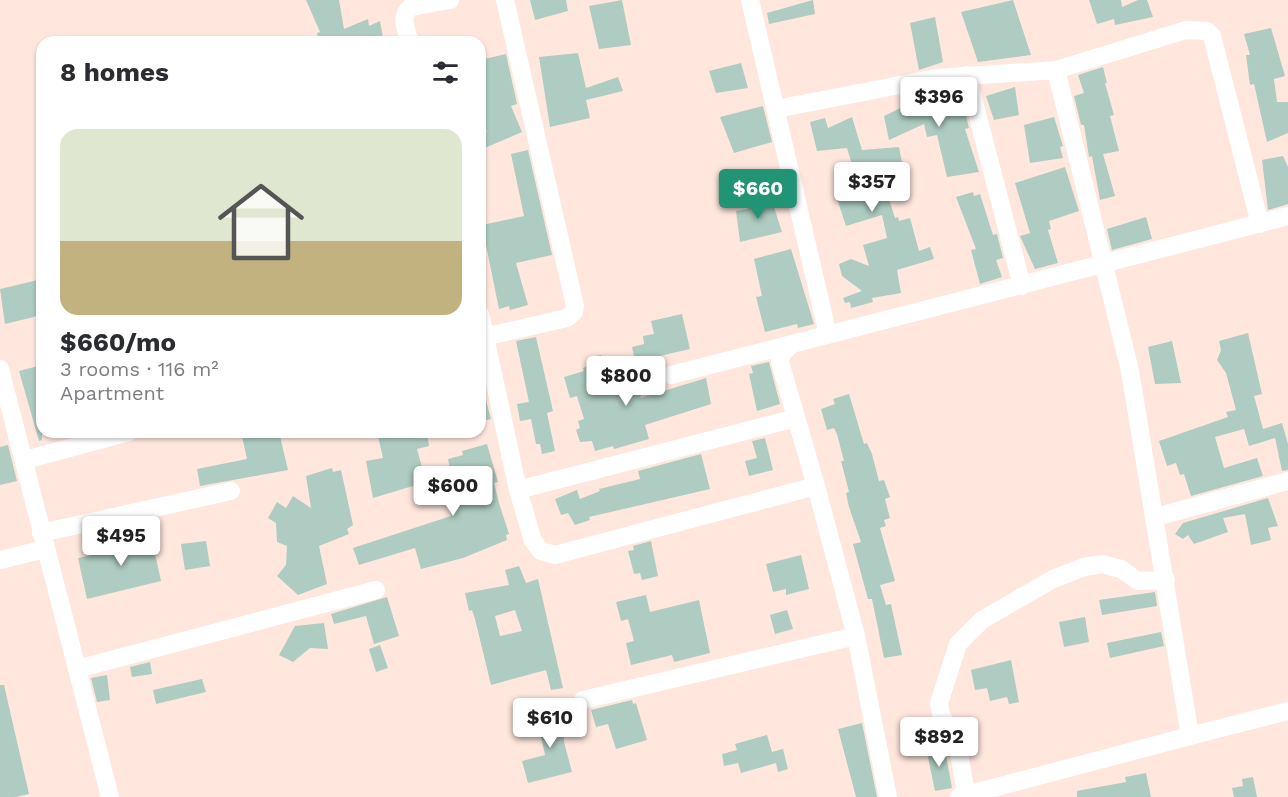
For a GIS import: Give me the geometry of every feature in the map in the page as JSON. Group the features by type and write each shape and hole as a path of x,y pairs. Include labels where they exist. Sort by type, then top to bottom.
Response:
{"street":[{"path":"408,36 403,17 405,11 411,7 450,0"},
{"path":"486,336 567,318 574,312 575,306 505,0"},
{"path":"750,0 828,335"},
{"path":"776,110 936,78 1056,70 1186,30 1207,32 1212,36 1260,224"},
{"path":"1056,70 1074,150 1106,265 1130,372 1156,517 1190,736"},
{"path":"967,75 1022,286"},
{"path":"671,375 1106,265 1288,216"},
{"path":"792,344 782,353 780,362 856,636 888,797"},
{"path":"486,350 518,490 533,541 541,551 555,555 816,486"},
{"path":"0,369 7,424 25,460 43,541 110,797"},
{"path":"518,490 796,418"},
{"path":"25,460 107,438"},
{"path":"1156,517 1288,481"},
{"path":"0,560 43,541 231,491"},
{"path":"1166,580 1138,582 1121,569 1102,564 1084,567 1053,579 982,620 958,644 939,703 941,714 958,747 963,796 1288,711"},
{"path":"76,669 376,590"},
{"path":"584,700 856,636"}],"building":[{"path":"306,0 339,0 344,29 368,19 369,26 380,21 383,36 318,36 317,33 320,32"},
{"path":"530,0 566,0 568,11 535,20"},
{"path":"622,0 631,45 599,49 589,6"},
{"path":"813,0 815,14 769,24 767,13"},
{"path":"1013,0 1031,55 978,62 961,12"},
{"path":"1089,0 1121,0 1122,7 1138,0 1147,0 1153,17 1115,25 1114,19 1097,24"},
{"path":"935,17 943,62 919,70 910,23"},
{"path":"1271,28 1285,76 1274,79 1277,102 1288,102 1288,133 1267,142 1254,84 1250,85 1246,55 1250,55 1244,34"},
{"path":"578,53 586,88 618,77 623,91 586,100 590,118 550,127 539,57"},
{"path":"506,54 517,104 511,106 522,132 486,147 487,132 486,59"},
{"path":"741,63 748,88 716,93 709,71"},
{"path":"1103,67 1114,115 1110,116 1119,151 1103,154 1115,196 1100,200 1092,156 1089,157 1084,125 1081,125 1074,96 1084,93 1078,75"},
{"path":"1015,87 1019,115 994,120 986,96"},
{"path":"959,88 969,128 965,129 979,172 947,177 937,135 927,137 924,124 889,140 884,116 917,100"},
{"path":"763,106 772,142 734,153 720,117"},
{"path":"852,117 862,150 899,147 907,187 890,188 892,195 888,196 895,218 898,217 899,221 910,218 919,251 930,247 934,259 897,270 901,293 872,298 873,302 851,308 850,302 845,303 843,298 862,291 842,276 839,264 851,259 869,266 863,245 887,238 882,215 846,226 836,196 845,193 843,185 857,181 847,148 817,151 810,122 825,118 828,128"},
{"path":"1054,117 1063,146 1060,147 1063,158 1030,163 1024,125"},
{"path":"528,150 552,255 516,263 528,305 510,310 509,306 499,309 486,245 486,224 524,216 511,154"},
{"path":"1283,156 1288,167 1288,204 1268,210 1262,160"},
{"path":"1065,167 1079,211 1049,221 1051,229 1048,230 1058,263 1035,269 1020,236 1030,233 1015,183"},
{"path":"973,192 974,196 980,194 993,235 997,234 1003,258 996,260 1002,277 980,284 971,250 976,249 956,197"},
{"path":"771,198 782,232 740,242 736,211 748,209 746,203"},
{"path":"1146,217 1152,239 1112,250 1107,229"},
{"path":"791,249 814,324 798,328 797,324 765,332 756,297 762,296 754,259"},
{"path":"36,280 36,316 5,324 0,289"},
{"path":"682,314 690,349 655,357 657,367 637,371 632,347 644,344 643,336 654,334 651,321"},
{"path":"1248,333 1262,394 1254,396 1263,429 1282,423 1288,444 1288,470 1282,471 1275,438 1249,446 1244,429 1215,437 1224,468 1257,458 1263,476 1191,496 1184,474 1180,475 1176,463 1167,466 1159,441 1228,417 1226,412 1236,410 1226,373 1217,360 1221,350 1219,341"},
{"path":"536,337 553,411 547,413 555,451 542,454 540,444 536,444 531,419 520,421 517,404 529,402 516,341"},
{"path":"1172,341 1181,383 1155,384 1148,347"},
{"path":"601,355 606,369 609,367 618,394 638,388 641,398 706,378 711,404 645,425 649,439 614,449 613,446 595,451 592,441 580,442 576,430 580,428 578,421 584,419 577,396 570,398 564,377 584,371 583,368 592,365 590,358"},
{"path":"769,362 780,404 757,411 749,374 753,373 751,366"},
{"path":"36,367 36,430 19,371"},
{"path":"849,394 864,444 867,443 879,481 884,480 890,497 885,499 890,518 884,520 886,526 880,528 895,581 880,585 886,605 891,604 902,655 884,658 872,599 868,599 853,544 861,542 846,493 849,492 841,461 844,461 837,434 834,428 827,430 821,409 835,404 833,399"},
{"path":"486,400 491,419 486,420"},
{"path":"242,438 280,438 288,470 200,486 197,469 247,459"},
{"path":"378,438 428,438 429,446 417,449 426,482 373,498 366,461 383,458"},
{"path":"765,438 773,470 749,476 745,461 757,458 752,441"},
{"path":"487,444 498,482 494,483 509,534 506,535 507,540 463,558 421,569 415,548 359,565 353,548 451,516 439,472 450,469 448,459 463,455 462,451"},
{"path":"8,445 17,481 0,485 0,447"},
{"path":"701,454 710,489 589,517 590,520 575,525 568,513 561,515 555,499 577,490 580,499 600,491 599,489 640,479 638,471"},
{"path":"332,468 333,472 341,470 353,525 347,529 349,534 319,546 327,584 298,595 277,576 286,565 287,546 277,542 276,523 268,518 277,502 286,508 293,496 311,508 306,476"},
{"path":"1268,498 1278,526 1268,528 1271,540 1251,545 1245,514 1223,518 1228,532 1194,544 1188,535 1183,539 1175,534 1183,523"},
{"path":"150,531 161,581 87,599 78,558 124,548 122,537"},
{"path":"206,541 210,566 185,570 181,544"},
{"path":"651,541 658,576 642,580 640,573 634,574 628,551 634,550 633,546"},
{"path":"801,555 809,589 786,595 786,589 773,592 766,564"},
{"path":"519,566 526,583 538,579 563,688 551,690 546,670 491,685 475,619 472,610 469,611 465,593 509,585 505,570","holes":["515,610 522,631 500,636 495,616"]},
{"path":"1155,592 1157,606 1102,615 1099,600"},
{"path":"646,595 650,612 699,600 710,653 674,662 672,655 631,665 626,643 634,641 628,619 621,621 616,602"},
{"path":"387,597 399,636 374,644 366,616 334,624 331,614"},
{"path":"787,610 793,629 775,634 770,615"},
{"path":"1085,617 1089,642 1064,647 1059,622"},
{"path":"324,623 328,649 310,648 293,662 279,655 295,626"},
{"path":"1161,632 1164,646 1110,658 1107,643"},
{"path":"380,645 388,668 376,672 369,649"},
{"path":"1011,660 1019,702 1009,704 1007,697 990,701 987,688 975,690 971,670"},
{"path":"150,662 152,674 132,677 130,667"},
{"path":"107,675 110,700 97,702 91,678"},
{"path":"202,679 206,692 156,704 153,690"},
{"path":"0,685 4,685 29,794 15,797 0,797"},
{"path":"632,700 633,704 636,703 647,740 616,749 608,724 596,727 591,710"},
{"path":"562,709 568,733 564,734 564,742 572,772 528,783 522,761 545,755 536,714"},
{"path":"862,723 877,797 856,797 838,729"},
{"path":"767,735 772,752 783,749 788,769 778,772 776,763 741,773 738,763 724,766 722,754 737,750 735,744"},
{"path":"944,744 952,788 935,791 926,748"},
{"path":"1146,773 1151,797 1077,797 1077,791 1126,782 1125,777"},
{"path":"1253,777 1257,797 1234,797 1232,788 1243,786 1242,779"}]}
